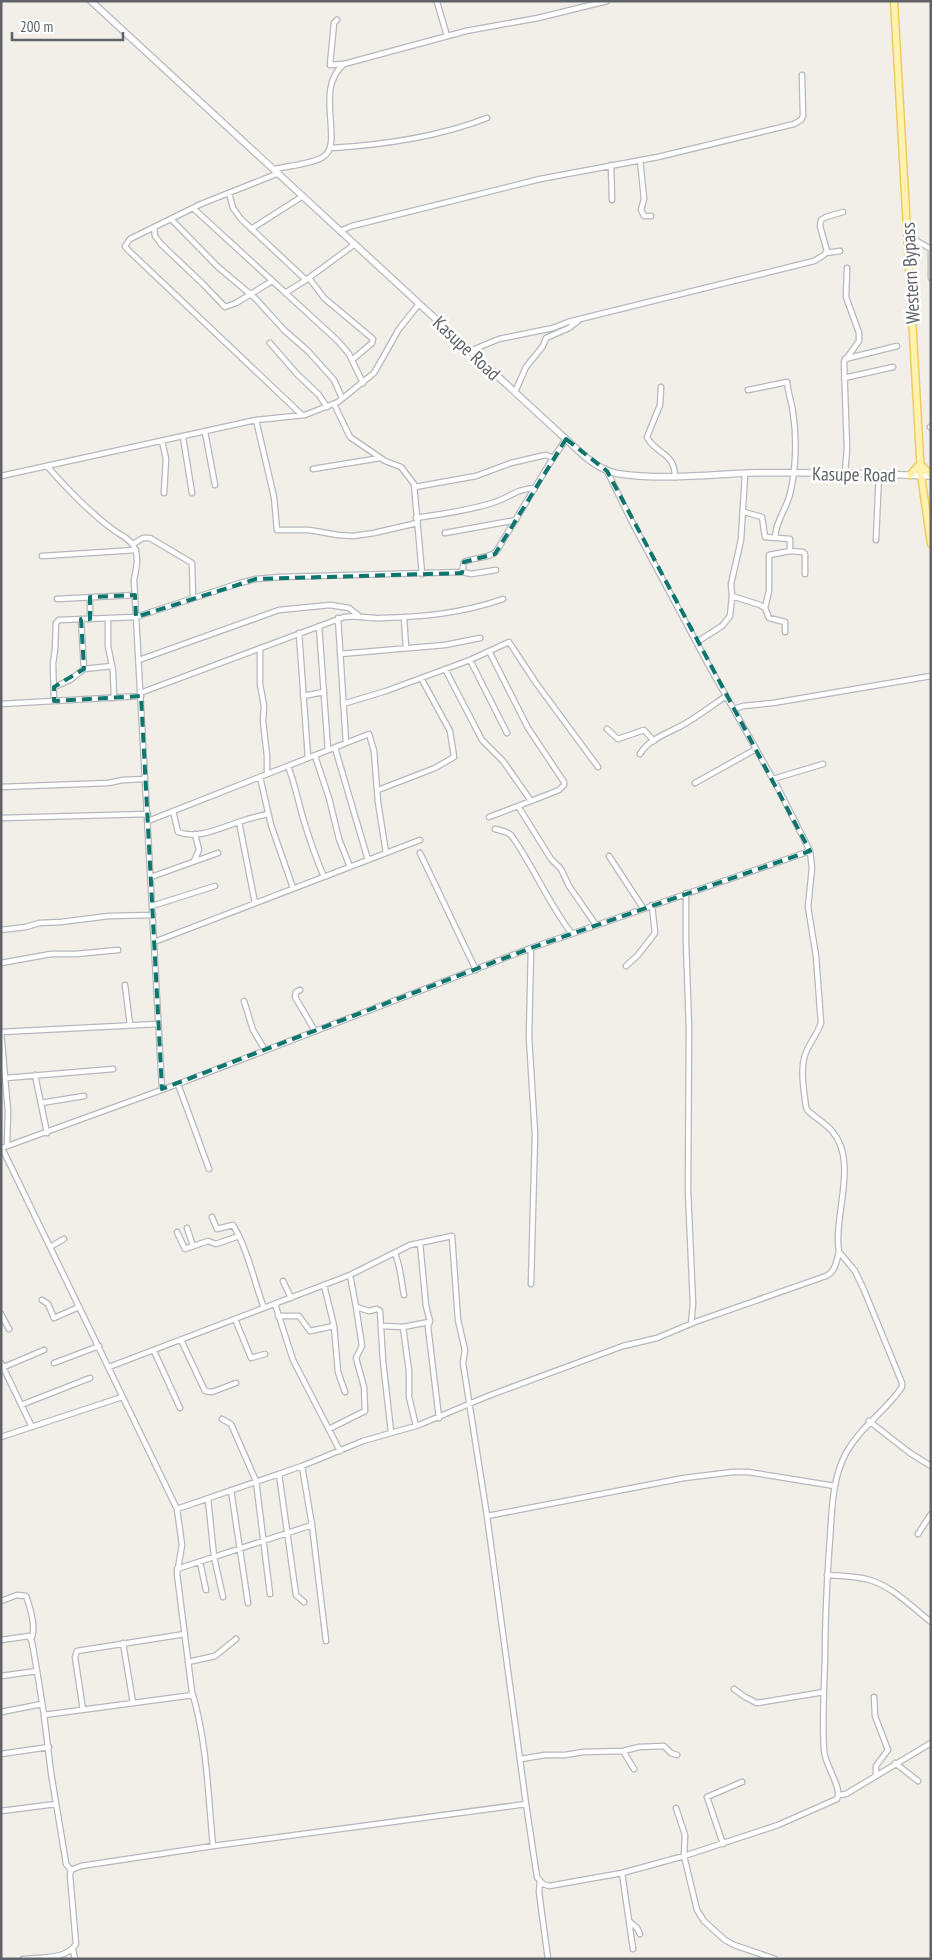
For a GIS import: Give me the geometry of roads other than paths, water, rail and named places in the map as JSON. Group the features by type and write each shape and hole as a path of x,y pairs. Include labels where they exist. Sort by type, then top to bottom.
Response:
{"main road":[{"name":"Western Bypass","path":"894,1 920,464 931,544"},
{"path":"920,464 930,477 922,485 920,480 911,475 920,464"}],"street":[{"name":"Kasupe Road","path":"91,1 470,352 587,458 607,471 620,474 675,477 845,472 930,477"},
{"path":"337,20 334,23 330,65 344,64 466,31 538,18 607,1"},
{"path":"437,2 447,36"},
{"path":"302,415 127,249 126,244 128,240 154,227 276,171 318,159 328,153 331,148 330,88 335,74 344,64"},
{"path":"340,231 352,226 447,204 540,179 640,160 799,122 803,116 802,75"},
{"path":"331,148 367,146 426,135 487,118"},
{"path":"640,160 644,199 641,210 644,216 651,216"},
{"path":"611,165 612,200"},
{"path":"229,193 234,210 251,228 308,279 324,298 374,339 372,343 352,360"},
{"path":"251,228 303,196"},
{"path":"194,208 347,350 363,383"},
{"path":"826,253 820,226 821,220 843,212"},
{"path":"171,219 188,238 284,330 306,348 334,380 342,398"},
{"path":"154,227 155,236 161,244 204,284 224,306 232,305 272,281"},
{"path":"908,236 931,249 931,278"},
{"path":"285,293 308,279 355,244"},
{"path":"470,352 499,339 742,277 808,263 821,258 826,253 840,251"},
{"path":"845,472 847,448 845,359 859,341 859,333 846,297 847,268"},
{"path":"1,476 256,420 277,416 302,415 327,407 363,383 376,371 399,329 420,304"},
{"path":"515,392 526,367 542,348 546,338 569,328 578,320"},
{"path":"270,343 297,374 322,398 327,407"},
{"path":"845,359 897,346"},
{"path":"844,378 893,367"},
{"path":"748,390 787,382 793,416 793,473 789,498 777,522 775,538"},
{"path":"661,387 660,405 647,437 650,442 670,459 674,466 675,477"},
{"path":"334,404 349,436 380,458 401,467 415,487 422,574"},
{"path":"256,420 274,496 277,530 310,530 338,536 374,533 417,520 464,511 497,502 523,489 535,488"},
{"path":"205,432 215,485"},
{"path":"183,437 192,494"},
{"path":"462,572 464,562 495,553 566,439"},
{"path":"162,441 166,459 164,493"},
{"path":"415,487 480,474 546,455 553,458"},
{"path":"313,469 380,458"},
{"path":"47,466 112,529 133,544 136,550 135,595 138,660 162,1089"},
{"path":"177,1509 302,1466 363,1441 439,1418 488,1396 623,1346 657,1338 832,1273 838,1252 838,1223 845,1164 842,1149 832,1131 808,1111 803,1084 805,1056 818,1033 821,1023 816,956 808,907 812,868 810,851 607,471"},
{"path":"876,540 878,473"},
{"path":"697,642 722,626 729,618 732,596 731,584 740,546 744,512 745,474"},
{"path":"744,512 762,516 764,536 790,539 790,551"},
{"path":"445,533 516,520"},
{"path":"133,544 143,538 150,538 192,563 193,598"},
{"path":"42,556 136,550"},
{"path":"764,608 769,591 769,555 790,551 804,552 805,574"},
{"path":"54,701 53,663 56,623 59,620 136,617 256,579 331,575 462,572 471,574 496,570"},
{"path":"57,599 135,595"},
{"path":"732,596 760,604 769,618 785,622 785,632"},
{"path":"90,597 90,619"},
{"path":"1,704 114,698 140,694 338,618 358,615 377,618 451,613 503,599"},
{"path":"138,660 280,610 330,605 349,608 358,615"},
{"path":"404,617 406,648"},
{"path":"338,618 346,743"},
{"path":"108,619 108,646 112,666 114,698"},
{"path":"81,620 84,669"},
{"path":"319,626 328,750"},
{"path":"299,634 308,758"},
{"path":"340,654 445,645 480,638"},
{"path":"343,704 376,695 470,660 508,642 511,643 536,683 598,768"},
{"path":"260,648 260,684 264,706 263,721 267,774"},
{"path":"489,651 528,728 564,782 564,785 559,790 489,817"},
{"path":"470,660 507,733"},
{"path":"54,687 70,680 84,669 112,666"},
{"path":"444,669 482,740 503,761 531,801"},
{"path":"734,710 743,706 773,703 931,676"},
{"path":"378,790 435,768 454,758 450,731 421,678"},
{"path":"303,696 324,692"},
{"path":"640,754 644,748 654,741 686,723 726,696"},
{"path":"607,729 618,739 644,730 654,741"},
{"path":"148,821 370,735 374,751 386,853"},
{"path":"335,748 368,860"},
{"path":"695,783 756,749"},
{"path":"315,756 329,798 339,839 350,867"},
{"path":"773,780 823,764"},
{"path":"288,766 314,853 324,877"},
{"path":"260,777 268,814 293,888"},
{"path":"1,788 146,779"},
{"path":"518,806 551,859 562,870 569,886 596,925"},
{"path":"173,811 178,832 195,834 268,814"},
{"path":"1,818 148,814"},
{"path":"239,822 255,903"},
{"path":"495,829 506,832 513,838 559,917 572,934"},
{"path":"194,862 199,850 195,834"},
{"path":"154,942 420,840"},
{"path":"3,1147 47,1133 178,1084 531,948 810,851"},
{"path":"151,877 218,853"},
{"path":"420,853 476,970"},
{"path":"608,856 643,908"},
{"path":"152,906 215,886"},
{"path":"686,893 689,1028 688,1191 693,1304 691,1324"},
{"path":"626,966 655,933 652,905"},
{"path":"1,930 26,927 39,923 109,916 153,915"},
{"path":"531,948 529,1036 535,1135 531,1284"},
{"path":"1,964 51,954 118,950"},
{"path":"125,985 130,1025"},
{"path":"300,990 295,994 295,997 315,1032"},
{"path":"244,1001 253,1030 265,1050"},
{"path":"158,1024 1,1032 9,1121 3,1147 177,1509 182,1545 178,1568 185,1634 193,1695 197,1706 204,1746 213,1846"},
{"path":"6,1078 112,1069"},
{"path":"35,1075 47,1133"},
{"path":"178,1084 209,1169"},
{"path":"41,1103 84,1096"},
{"path":"212,1217 217,1228 233,1225 249,1256 252,1276 264,1308"},
{"path":"186,1228 193,1246"},
{"path":"177,1232 184,1248 208,1241 216,1244 239,1236"},
{"path":"109,1367 350,1275 410,1245 449,1235 452,1237 458,1320 465,1350 463,1363 487,1516 535,1870 540,1881 540,1899 548,1959"},
{"path":"50,1247 64,1239"},
{"path":"420,1243 439,1418"},
{"path":"540,1881 550,1886 622,1873 684,1856 798,1817 833,1802 839,1795 839,1789 824,1753 827,1575 835,1486 845,1455 870,1421 902,1388 902,1382 855,1271 838,1252"},
{"path":"395,1254 400,1268 400,1279 404,1295"},
{"path":"329,1429 365,1411 364,1387 356,1358 362,1346 350,1275"},
{"path":"283,1282 291,1298"},
{"path":"324,1285 334,1326 338,1372 345,1392"},
{"path":"42,1300 48,1304 54,1318 79,1307"},
{"path":"275,1304 293,1360 340,1451"},
{"path":"356,1307 369,1311 379,1309 391,1432"},
{"path":"1,1314 9,1329"},
{"path":"278,1316 299,1316 310,1331 334,1326"},
{"path":"235,1319 251,1358 265,1354"},
{"path":"381,1326 403,1326 430,1322"},
{"path":"403,1326 410,1397 416,1426"},
{"path":"181,1340 206,1390 212,1392 236,1383"},
{"path":"54,1363 99,1346"},
{"path":"32,1427 2,1365 44,1350"},
{"path":"154,1351 180,1408"},
{"path":"21,1405 90,1378"},
{"path":"1,1437 122,1397"},
{"path":"458,1409 471,1417"},
{"path":"222,1419 231,1424 256,1481 270,1594"},
{"path":"870,1421 910,1453 931,1466"},
{"path":"302,1466 312,1525 326,1641"},
{"path":"487,1516 684,1478 733,1472 755,1473 835,1486"},
{"path":"279,1474 296,1595 304,1602"},
{"path":"231,1490 248,1603"},
{"path":"208,1499 214,1557 222,1596"},
{"path":"918,1534 931,1514"},
{"path":"178,1568 312,1525"},
{"path":"200,1562 206,1590"},
{"path":"827,1575 863,1578 880,1585 909,1604 931,1622"},
{"path":"1,1601 17,1595 26,1596 32,1615 33,1636 31,1639 66,1864 71,1870 70,1882 77,1939 73,1950 63,1955 23,1959"},
{"path":"83,1710 75,1654 81,1649 185,1634"},
{"path":"1,1640 26,1636 31,1639"},
{"path":"188,1662 215,1656 236,1639"},
{"path":"123,1643 133,1703"},
{"path":"1,1676 37,1671"},
{"path":"734,1689 757,1703 824,1692"},
{"path":"44,1716 193,1695"},
{"path":"874,1697 875,1716 888,1750 876,1766 876,1775"},
{"path":"1,1712 42,1704"},
{"path":"839,1795 846,1794 931,1743"},
{"path":"521,1759 545,1755 565,1755 605,1750 623,1751 639,1747 664,1746 668,1747 671,1753 676,1755"},
{"path":"1,1754 49,1747"},
{"path":"623,1751 634,1769"},
{"path":"895,1763 918,1781"},
{"path":"723,1844 707,1797 742,1782"},
{"path":"1,1811 56,1804"},
{"path":"71,1870 81,1866 213,1846 526,1804"},
{"path":"676,1808 684,1835 684,1856 697,1910 704,1921 730,1943 775,1959"},
{"path":"622,1873 633,1949"},
{"path":"629,1921 637,1928 640,1934"},
{"path":"73,1950 75,1959"}]}
